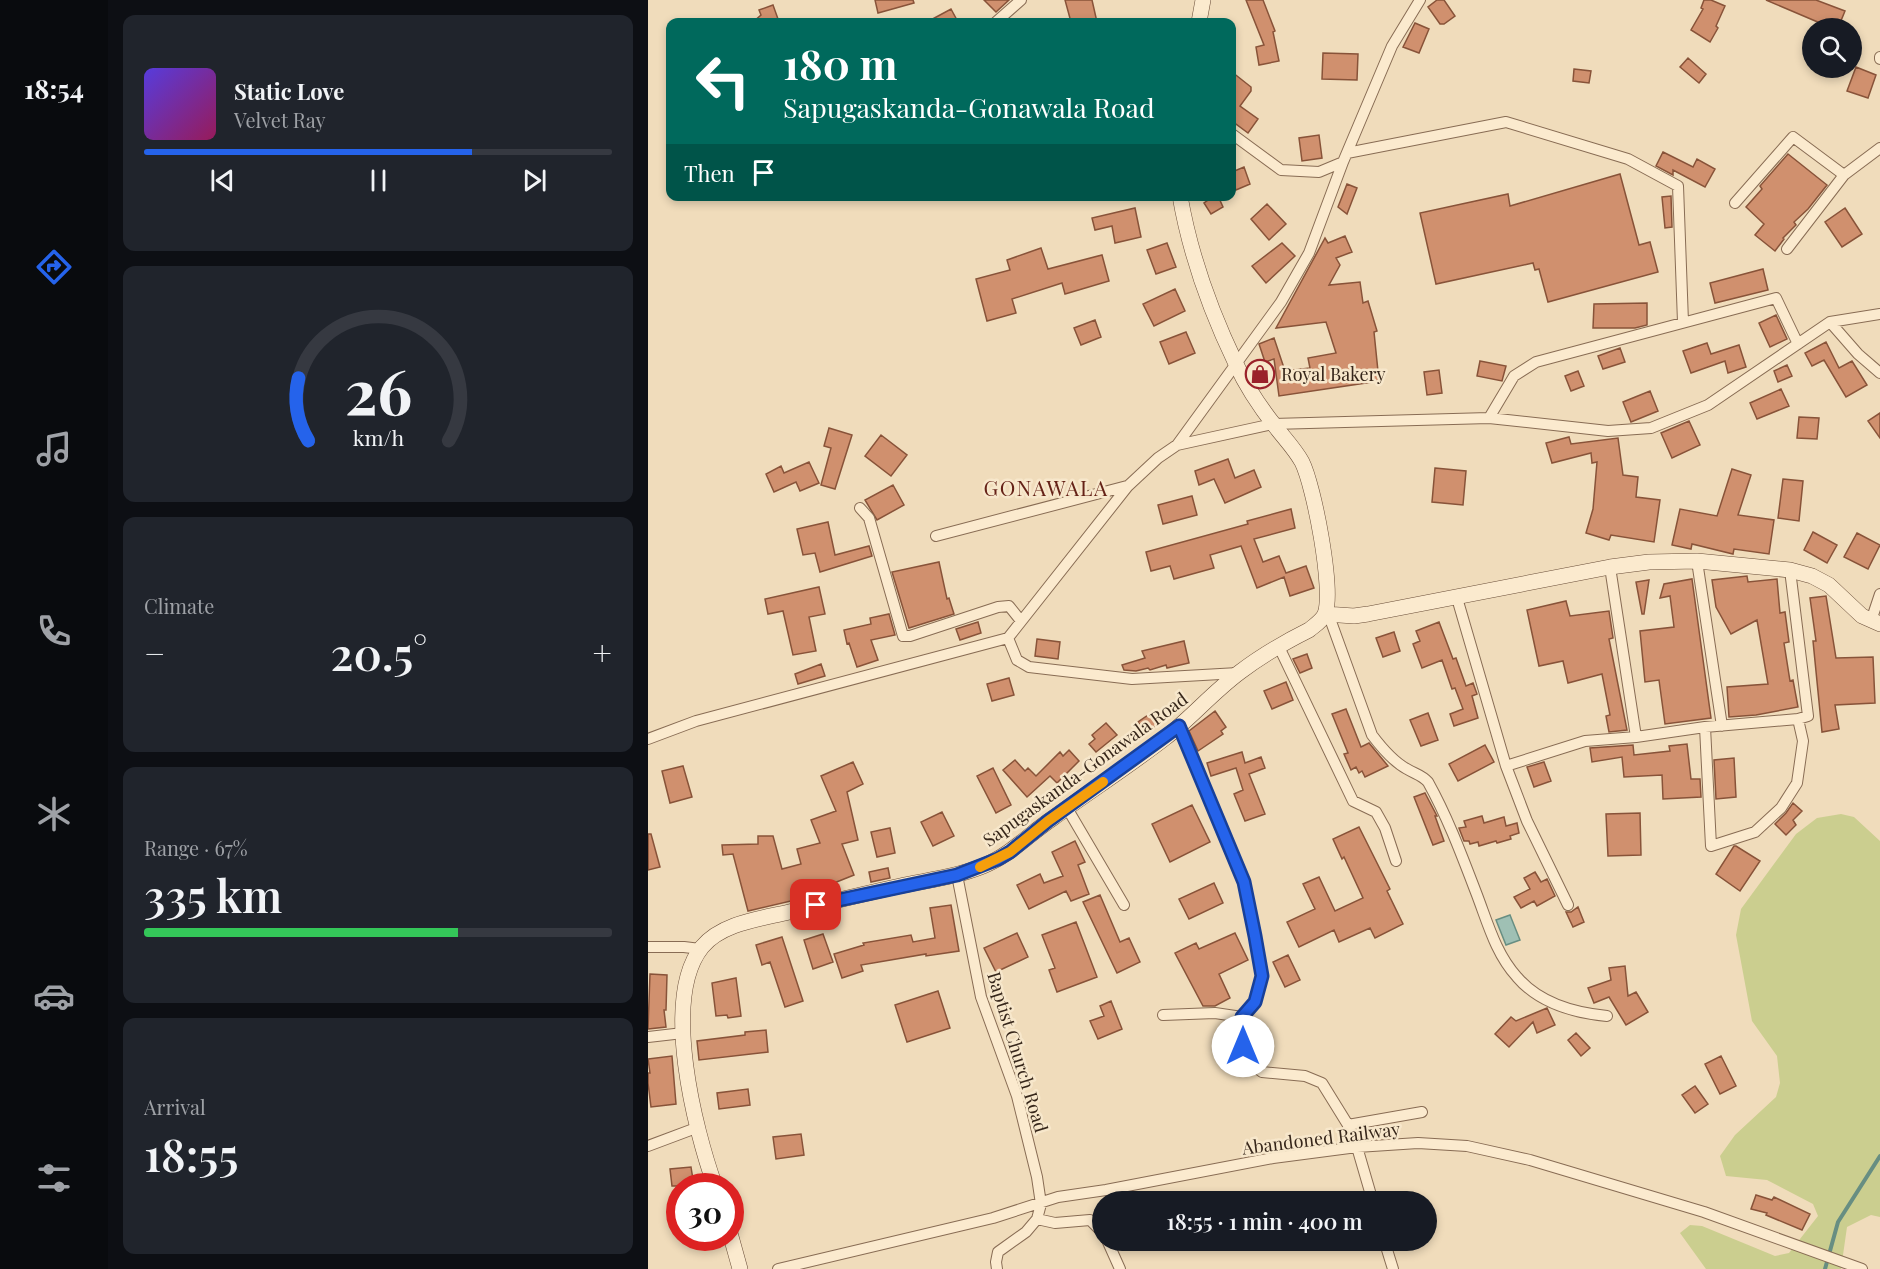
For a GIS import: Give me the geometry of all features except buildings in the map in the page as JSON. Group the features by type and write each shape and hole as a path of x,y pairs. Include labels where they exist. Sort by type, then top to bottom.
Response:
{"street":[{"path":"1000,18 1020,0"},
{"path":"1200,18 1203,0"},
{"path":"648,739 707,718 1008,638 1128,486 1158,458 1177,445 1281,302 1309,254 1345,158 1392,46 1420,0"},
{"path":"1236,137 1281,170 1319,172 1345,158 1506,122 1628,159 1678,186 1683,322"},
{"path":"1735,203 1793,136 1844,175"},
{"path":"1787,249 1844,175 1880,148"},
{"path":"1181,201 1191,243 1207,292 1236,365 1254,396 1303,464 1312,492 1325,566 1327,615 1372,735 1379,745 1405,769 1423,776 1428,782 1452,829 1495,943 1505,962 1518,979 1549,1002 1587,1014 1607,1016"},
{"path":"1489,418 1514,376 1536,362 1776,298 1798,344"},
{"path":"1177,445 1273,424 1489,418 1608,431 1651,428 1708,405 1830,322 1880,314"},
{"path":"1830,322 1858,354 1880,373"},
{"path":"936,536 1128,486"},
{"path":"860,508 869,518 903,636 910,636 998,607 1009,606 1020,621"},
{"path":"1327,615 1354,616 1610,567 1648,562 1697,561 1790,570 1812,576 1829,585 1856,611 1875,623 1880,594"},
{"path":"1697,561 1722,726"},
{"path":"1610,567 1636,737"},
{"path":"1506,766 1585,741 1798,719 1808,716 1790,570"},
{"path":"1456,598 1506,766 1527,821 1568,904"},
{"name":"Sapugaskanda-Gonawala Road","path":"700,949 716,935 733,927 855,896 957,875 985,865 1010,852 1179,726 1238,673 1315,625 1327,615"},
{"path":"1008,638 1017,660 1029,667 1132,679 1238,673"},
{"path":"1279,647 1353,801 1376,812 1385,828 1396,861"},
{"path":"1704,727 1711,846 1755,832 1781,808 1797,783 1803,741 1798,719"},
{"path":"1179,726 1244,882 1262,976 1255,1002 1242,1017 1240,1033 1246,1060 1262,1072 1305,1076 1322,1083 1348,1125 1370,1191"},
{"path":"1067,808 1124,905"},
{"name":"Baptist Church Road","path":"957,875 981,997 1017,1096 1037,1177 1041,1204"},
{"path":"648,947 700,949 689,975 684,1004 683,1033 696,1128 711,1173"},
{"path":"1163,1015 1215,1013 1242,1017"},
{"path":"648,1037 683,1033"},
{"path":"1348,1125 1422,1112"},
{"path":"648,1146 696,1128"},
{"name":"Abandoned Railway","path":"778,1269 993,1218 1058,1197 1273,1158 1418,1143 1478,1149 1530,1160 1704,1212 1860,1269"},
{"path":"997,1269 998,1252 1026,1232 1037,1219 1041,1204"},
{"path":"1037,1219 1055,1223 1090,1220 1092,1222"},
{"path":"735,1251 740,1269"},
{"path":"1112,1251 1119,1269"},
{"path":"1387,1251 1393,1269"}],"green space":[{"path":"1841,814 1854,817 1880,841 1880,1217 1871,1215 1847,1227 1841,1269 1706,1269 1680,1233 1690,1225 1702,1226 1775,1256 1789,1253 1818,1216 1813,1204 1767,1180 1726,1176 1720,1156 1735,1135 1776,1097 1780,1083 1777,1056 1752,1021 1736,935 1741,909 1796,834 1817,818"}],"water":[{"path":"1510,915 1520,940 1506,945 1496,920"}],"waterway":[{"path":"1825,1269 1838,1222 1880,1156"}],"slow traffic":[{"path":"980,867 1010,852 1048,821 1103,782"}],"place":[{"name":"Royal Bakery","path":"1260,374"}],"district":[{"name":"GONAWALA","path":"1046,487"}],"route":[{"path":"816,905 957,875 998,859 1179,726 1244,882 1255,936 1262,976 1255,1002 1242,1017 1240,1033 1243,1046"}]}
